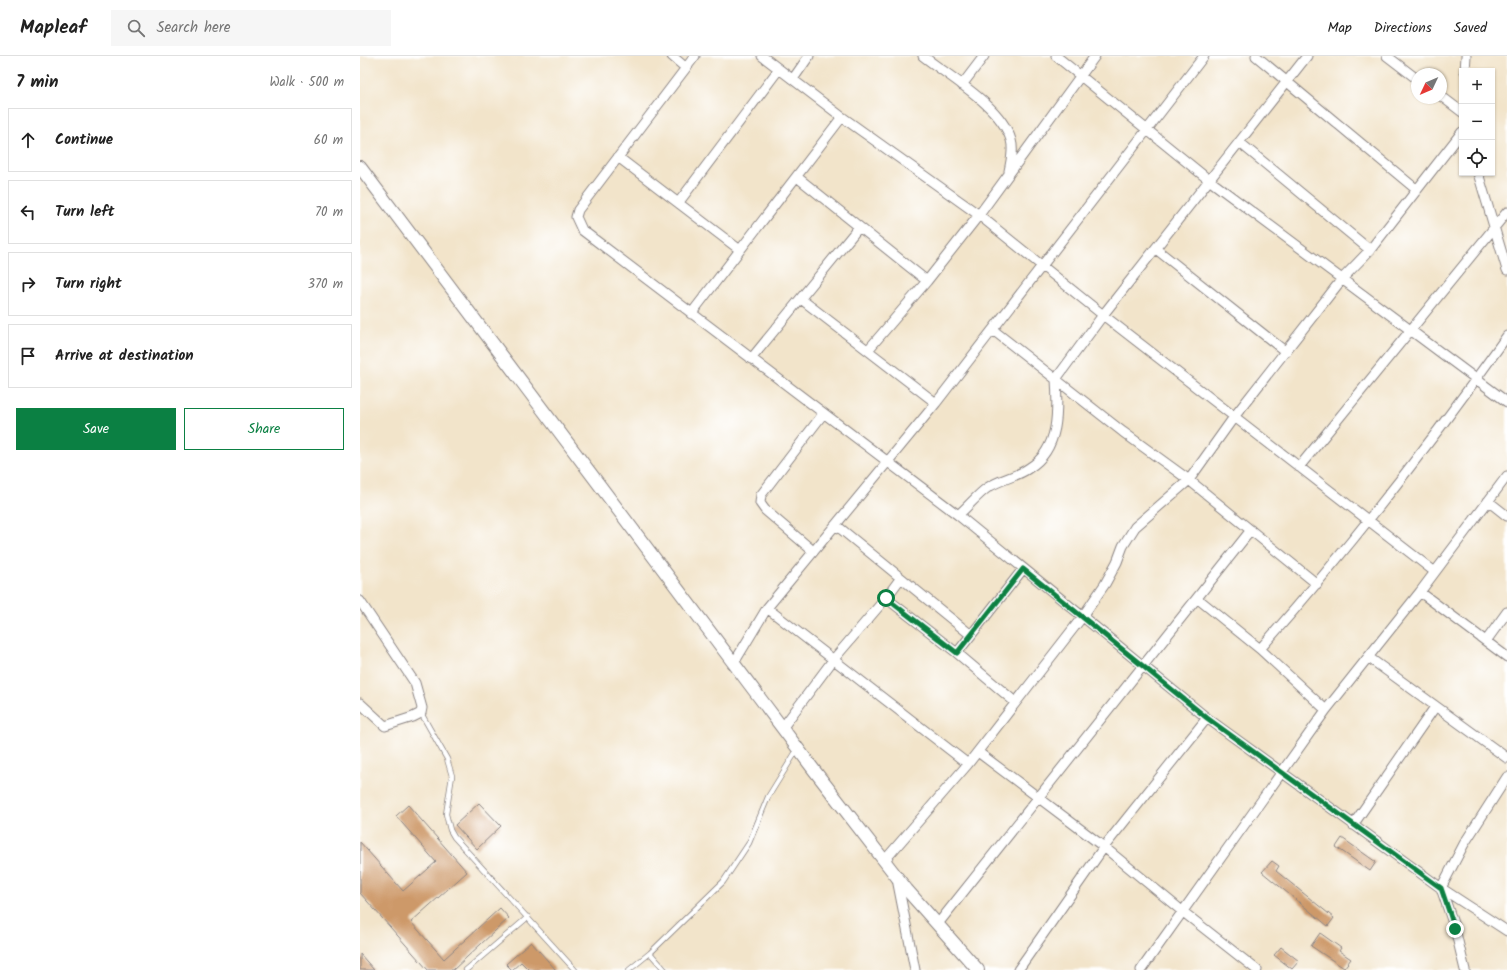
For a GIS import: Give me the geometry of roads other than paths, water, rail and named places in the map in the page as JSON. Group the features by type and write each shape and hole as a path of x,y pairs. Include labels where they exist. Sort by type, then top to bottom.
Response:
{"main road":[{"path":"360,167 884,861 937,925 978,970"}],"street":[{"path":"672,56 686,68"},
{"path":"695,56 578,210 576,217 582,230 607,251 958,515 1207,718 1441,888 1507,931"},
{"path":"762,56 842,118 979,215 1234,418 1435,572"},
{"path":"792,79 809,56"},
{"path":"923,56 962,85 998,116 1011,141 1012,154 1008,174"},
{"path":"962,85 984,56"},
{"path":"1056,56 1209,180 1507,402"},
{"path":"868,350 927,281 979,215 1096,56"},
{"path":"734,663 767,608 813,551 889,462 936,403 1148,131 1204,56"},
{"path":"1256,56 1417,190"},
{"path":"958,515 987,488 1009,476 1028,469 1045,453 1056,425 1058,409 1056,379 1103,315 1307,56"},
{"path":"1387,56 1411,74"},
{"path":"1466,56 1466,68"},
{"path":"678,202 779,69"},
{"path":"1447,101 1459,110"},
{"path":"692,314 842,118"},
{"path":"884,861 978,752 1015,702 1083,616 1105,584 1127,539 1135,527 1188,480 1234,418 1342,280 1370,250 1459,136"},
{"path":"1239,142 1370,250"},
{"path":"618,157 740,250"},
{"path":"1479,176 1507,270"},
{"path":"797,177 927,281"},
{"path":"1299,467 1494,226 1507,212"},
{"path":"751,359 858,227"},
{"path":"1156,249 1286,352"},
{"path":"801,299 936,403"},
{"path":"993,330 1123,432 1188,480 1317,584"},
{"path":"1260,649 1317,584 1367,521 1476,379 1507,336"},
{"path":"813,551 765,510 760,503 761,495 823,414"},
{"path":"1141,970 1281,771 1326,710 1420,592 1507,476"},
{"path":"1488,500 1507,516"},
{"path":"836,525 900,579 971,635"},
{"path":"937,925 989,862 1037,798 1250,530"},
{"path":"957,653 1023,569"},
{"path":"783,727 834,660 900,579"},
{"path":"1420,592 1507,657"},
{"path":"886,598 957,653 1015,702"},
{"path":"1197,598 1260,649 1326,710"},
{"path":"360,601 415,683 422,708 421,712 413,717 385,726 360,703"},
{"path":"767,608 968,764"},
{"path":"1486,641 1507,612"},
{"path":"1368,657 1507,758"},
{"path":"1353,825 1435,707"},
{"path":"1018,970 1104,847 1207,718"},
{"path":"978,752 1037,798 1104,847 1182,912 1258,970"},
{"path":"1465,970 1455,929 1441,888 1464,844 1507,777"},
{"path":"897,877 916,970"}],"lane":[{"path":"421,712 446,759 452,776 446,814 450,830 454,837 575,970"},
{"path":"629,970 650,953 723,882 749,844 768,797 798,749"},
{"path":"466,970 528,917"},
{"path":"650,953 665,970"}]}
